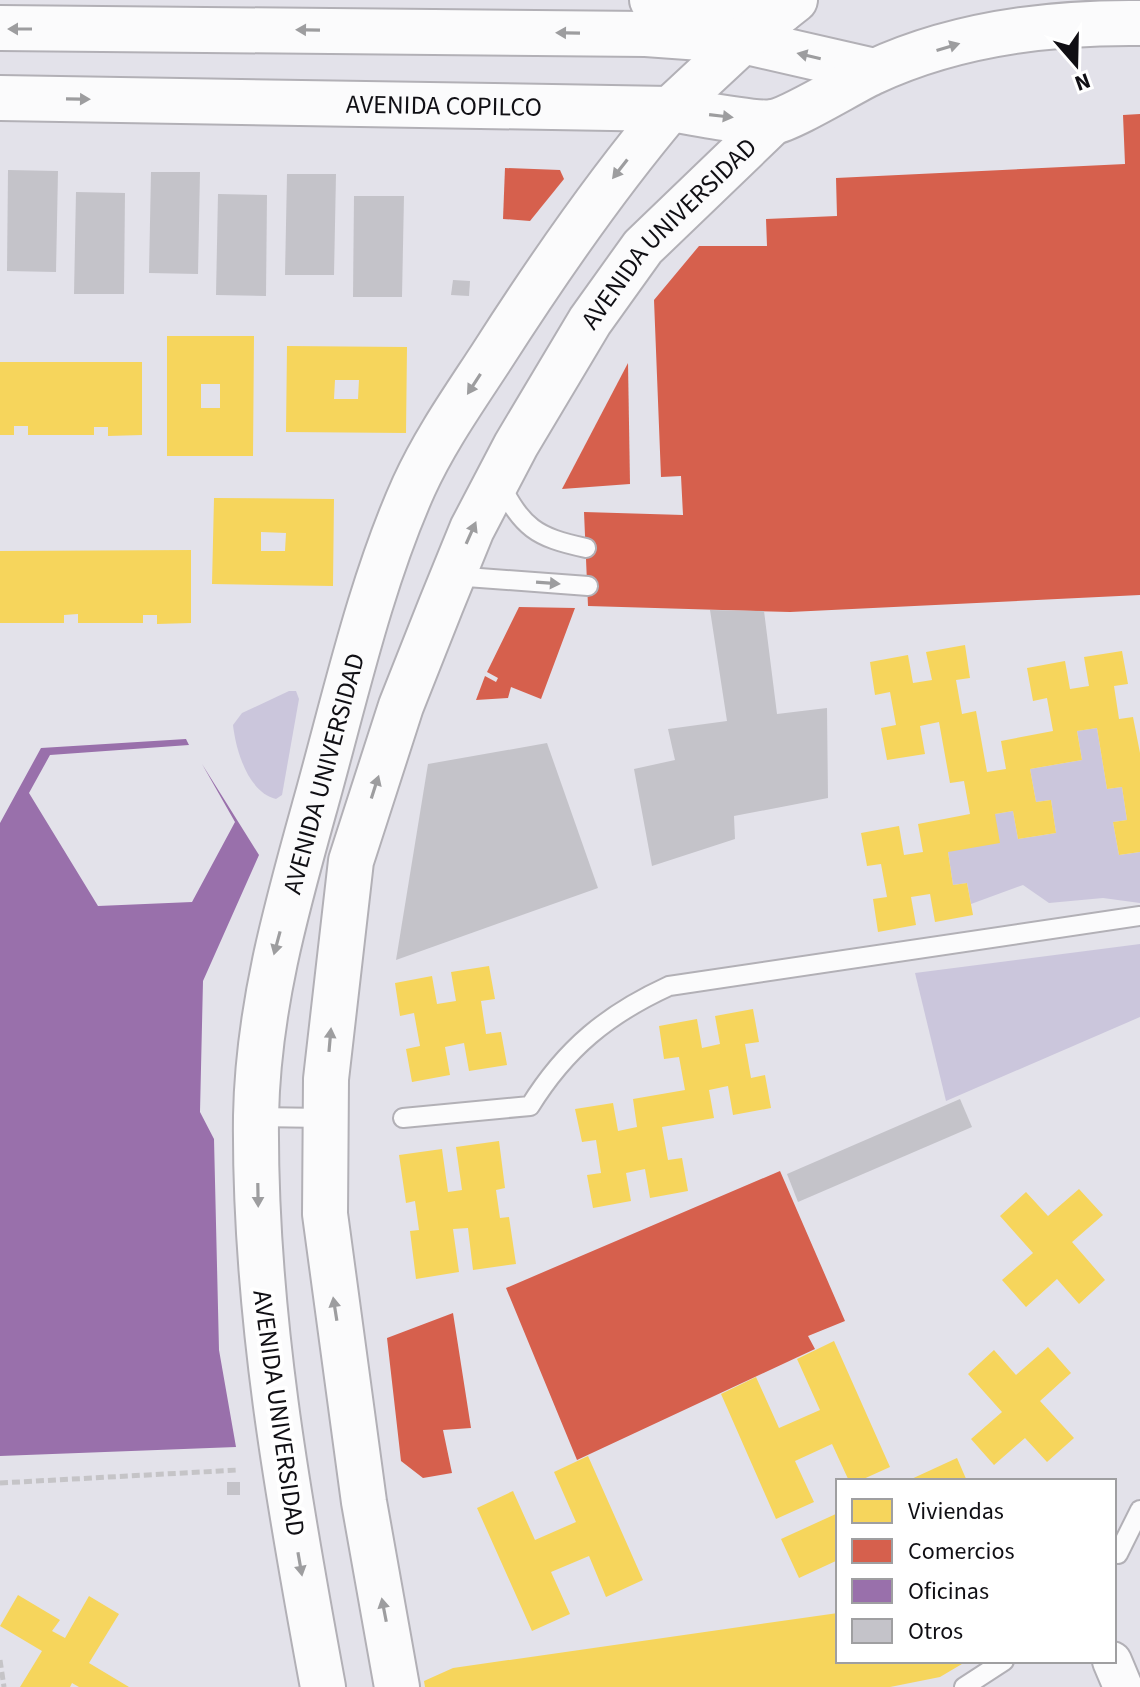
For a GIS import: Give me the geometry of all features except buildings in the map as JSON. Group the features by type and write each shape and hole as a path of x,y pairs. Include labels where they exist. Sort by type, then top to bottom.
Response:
{"main road":[{"path":"652,0 788,6"},
{"name":"AVENIDA UNIVERSIDAD","path":"323,1687 269,1361 258,1251 256,1117 273,955 380,582 412,491 432,449 554,262 617,172 670,109 743,41 788,6"},
{"path":"773,122 874,71 956,44 1025,29 1063,11 1140,23"},
{"path":"0,28 571,33 743,41 874,71"},
{"name":"AVENIDA COPILCO","path":"0,98 670,109 773,122"},
{"name":"AVENIDA UNIVERSIDAD","path":"397,1687 364,1502 351,1386 333,1298 325,1214 325,1118 337,964 351,861 401,706 447,590 498,480 590,321 643,247 773,122"},
{"path":"380,582 447,590"}],"street":[{"path":"1113,1663 1123,1687"}],"lane":[{"path":"498,480 515,513 531,531 552,541 586,548"},
{"path":"447,590 588,586"},
{"path":"403,1118 530,1106 547,1078 575,1048 623,1007 669,986 1140,916"},
{"path":"256,1117 325,1118"},
{"path":"1116,1556 1140,1510"},
{"path":"1116,1556 1140,1544"},
{"path":"964,1687 1001,1663"}],"path":[{"path":"0,1483 238,1470"},
{"path":"0,1660 4,1687"}],"shaded area":[{"path":"289,691 296,691 299,699 282,795 276,799 258,788 245,769 233,725 242,713"},
{"path":"1097,728 1107,789 1122,787 1127,820 1113,822 1119,855 1140,852 1140,903 1103,898 1049,903 1023,885 971,904 967,883 953,885 948,852 995,814 1013,811 1018,839 1056,833 1051,800 1036,802 1030,769 1082,760 1077,731"},
{"path":"1140,944 1140,1017 946,1101 915,973"}]}
